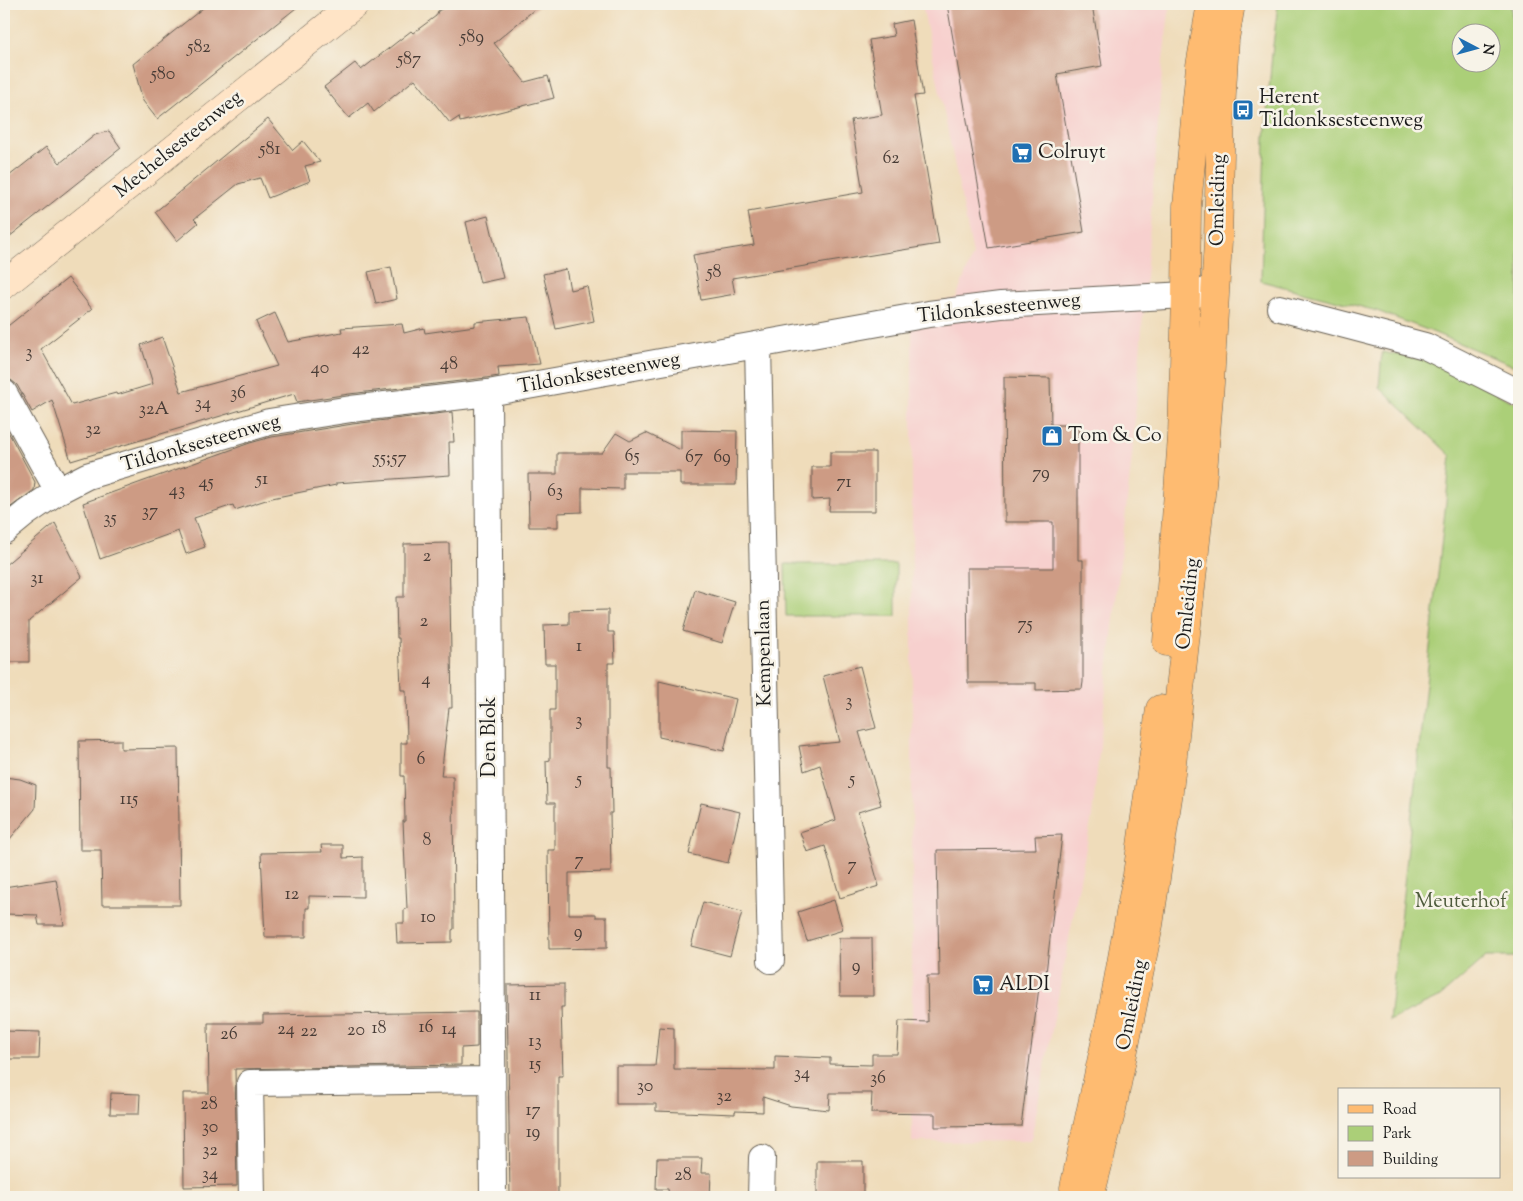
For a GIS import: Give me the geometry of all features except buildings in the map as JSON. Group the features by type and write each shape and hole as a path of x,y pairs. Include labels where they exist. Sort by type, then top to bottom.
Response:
{"main road":[{"name":"Omleiding","path":"1072,1197 1118,982 1137,875 1162,695 1182,437 1187,206 1200,66 1210,4"},
{"name":"Omleiding","path":"1090,1197 1112,1109 1149,925 1170,791 1202,485 1218,242 1221,110 1230,4"}],"street":[{"name":"Mechelsesteenweg","path":"4,285 354,4"},
{"name":"Tildonksesteenweg","path":"4,531 58,491 87,476 269,422 351,408 488,394 929,314 1001,305 1186,295 1201,293 1215,288"},
{"path":"1280,308 1425,346 1519,393"},
{"name":"Kempenlaan","path":"758,345 771,960"},
{"path":"4,393 58,491"},
{"name":"Den Blok","path":"488,394 492,1197"},
{"path":"252,1197 250,1083 491,1080"},
{"path":"761,1197 762,1158"}],"shaded area":[{"path":"922,4 1170,4 1163,60 1132,456 1092,816 1031,1141 912,1142 912,306 956,298 973,255"},
{"path":"1511,4 1519,4 1519,127"}],"green space":[{"path":"1278,4 1511,4 1519,127 1519,368 1377,311 1261,281 1265,138"},
{"name":"Meuterhof","path":"1382,352 1435,362 1519,405 1519,957 1486,957 1440,997 1389,1021 1451,456 1379,387"},
{"path":"785,564 896,564 896,616 786,616"}],"place":[{"name":"Herent Tildonksesteenweg","path":"1243,110"},
{"name":"Colruyt","path":"1022,153"},
{"name":"Tom & Co","path":"1052,436"},
{"name":"ALDI","path":"983,985"}]}
